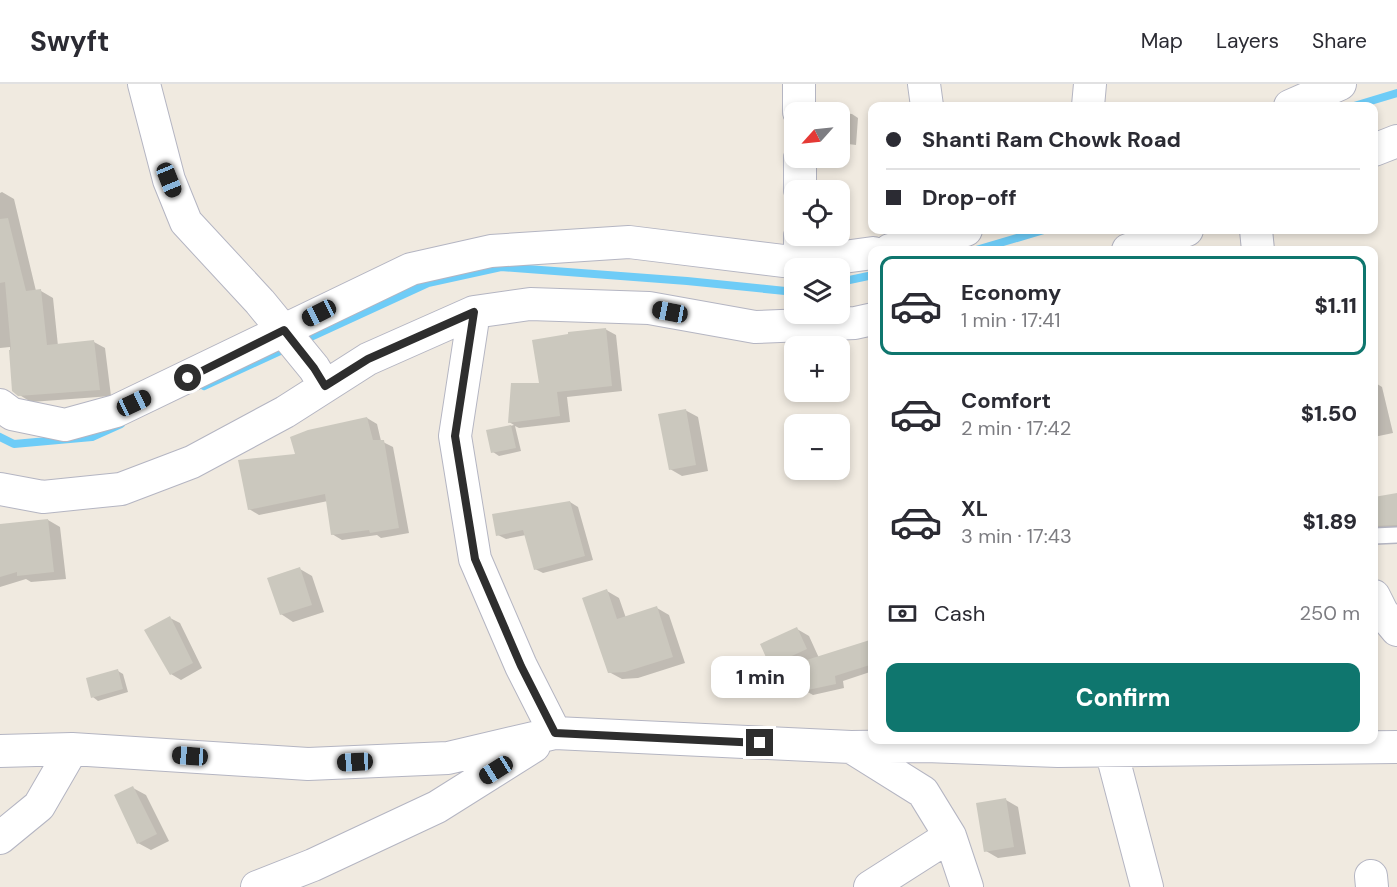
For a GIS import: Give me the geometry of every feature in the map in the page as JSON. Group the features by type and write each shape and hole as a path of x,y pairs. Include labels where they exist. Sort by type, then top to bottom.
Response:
{"street":[{"path":"144,84 169,180 186,222 260,302 319,377"},
{"path":"799,84 799,102"},
{"path":"924,84 926,102"},
{"path":"1088,102 1090,84"},
{"path":"1299,102 1340,84"},
{"path":"1378,148 1397,141"},
{"path":"904,246 944,234"},
{"path":"1140,246 1175,234"},
{"path":"0,405 12,414 65,425 116,411 286,333 411,269 491,251 629,242 868,253"},
{"path":"0,489 43,497 121,489 192,462 285,412 319,377 368,359 474,312 530,304 650,308 755,327 855,323 868,320"},
{"path":"474,312 455,436 475,559 521,666 555,733"},
{"path":"1378,604 1397,630"},
{"path":"257,887 320,876 437,807 555,733"},
{"path":"0,751 72,749 308,764 448,758 555,733 851,747 926,746 1058,751 1111,750 1162,744 1397,747"},
{"path":"851,747 923,792 951,836 967,887"},
{"path":"0,838 39,806 72,749"},
{"path":"1111,750 1147,887"},
{"path":"870,887 951,836"}],"lane":[{"path":"1378,536 1397,535"}],"building":[{"path":"8,218 26,291 41,289 47,345 94,340 100,390 18,396 12,391 5,282 0,283 0,219"},
{"path":"606,328 612,386 557,392 560,416 508,423 511,383 539,383 532,340 568,334 568,332"},
{"path":"686,409 696,465 669,470 658,414"},
{"path":"367,417 373,440 384,440 399,528 370,533 369,530 331,535 325,494 248,510 238,460 295,454 290,437 308,430"},
{"path":"511,425 516,448 491,453 486,430"},
{"path":"1397,493 1397,525 1378,526 1378,496"},
{"path":"570,501 585,556 534,570 523,530 496,536 492,514"},
{"path":"48,519 54,572 17,576 17,572 0,577 0,524"},
{"path":"300,567 312,605 280,615 267,578"},
{"path":"607,589 617,619 657,606 673,657 625,672 608,673 582,598"},
{"path":"170,616 193,663 170,675 144,630"},
{"path":"797,627 807,649 770,666 760,644"},
{"path":"868,641 868,666 835,676 836,684 803,691 797,663"},
{"path":"118,669 123,689 91,698 86,678"},
{"path":"133,786 157,834 137,844 114,795"},
{"path":"1006,798 1014,847 984,852 976,803"}],"waterway":[{"path":"1367,102 1397,93"},
{"path":"990,246 1030,234"},
{"path":"204,386 428,283 501,267 784,291"},
{"path":"850,280 868,276"},
{"path":"0,437 14,444 92,437 121,424"}],"route":[{"path":"188,378 284,330 325,386 368,359 474,312 455,436 475,559 521,666 555,733 760,743"}]}
